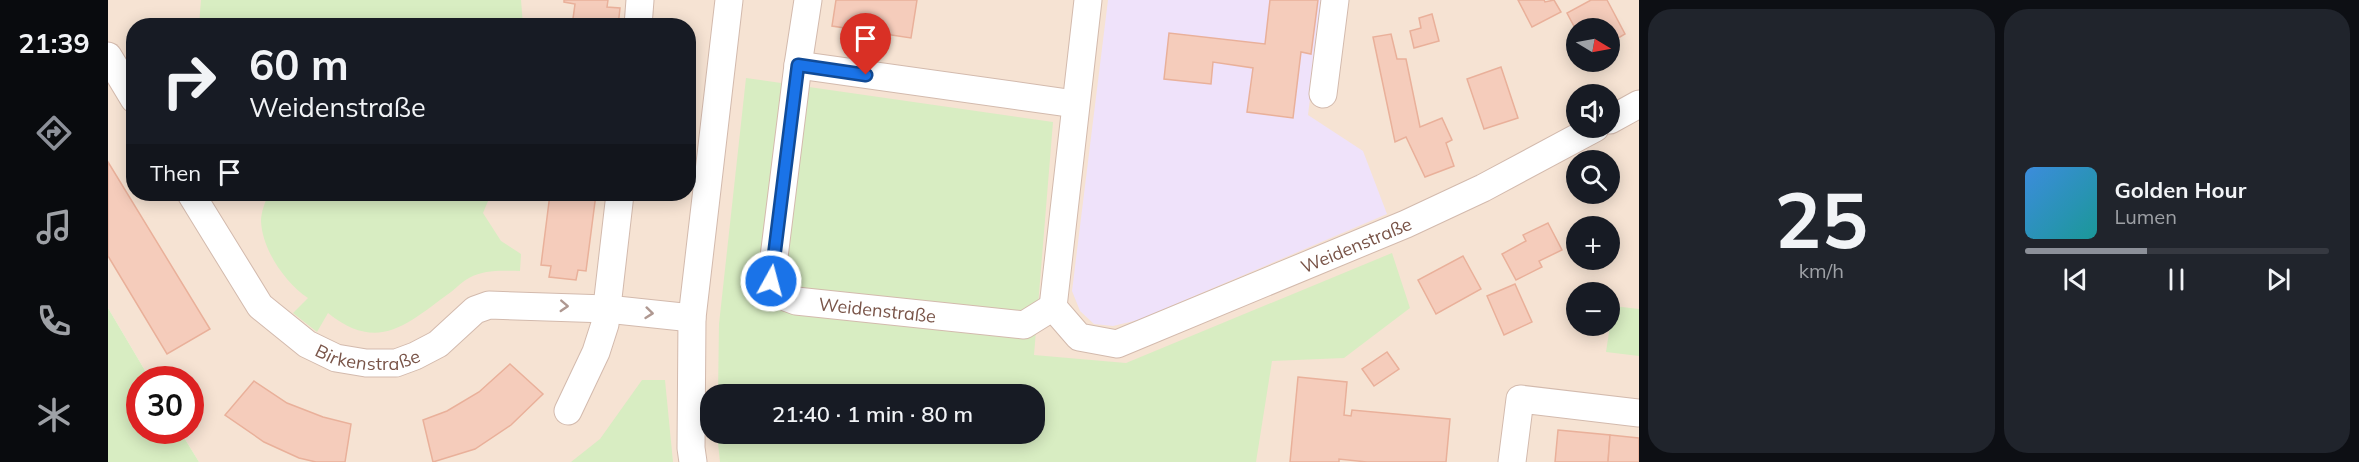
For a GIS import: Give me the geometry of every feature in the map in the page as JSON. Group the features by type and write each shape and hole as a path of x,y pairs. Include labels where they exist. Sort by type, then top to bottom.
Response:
{"street":[{"path":"639,18 640,0"},
{"path":"693,462 691,448 692,318 729,0"},
{"path":"808,0 798,65 1075,104"},
{"path":"1053,307 1088,0"},
{"path":"1323,94 1335,0"},
{"path":"108,56 126,86"},
{"name":"Weidenstraße","path":"798,65 771,281 780,296 796,301 1024,325 1053,307 1078,337 1117,344 1406,224 1483,188 1576,138"},
{"path":"1620,114 1639,104"},
{"name":"Birkenstraße","path":"195,201 260,306 307,344 336,358 366,363 396,363 438,344 475,310 489,305 520,304 607,309 692,318"},
{"path":"568,411 596,352 605,324 619,201"},
{"path":"1512,462 1520,399 1639,412"}],"shaded area":[{"path":"108,0 1639,0 1639,462 199,462 188,444 204,444 204,366 142,366 108,308"},
{"path":"1108,0 1322,0 1308,115 1363,151 1387,214 1138,320 1113,326 1094,324 1080,311 1072,291"}],"green space":[{"path":"201,0 521,0 522,18 200,18"},
{"path":"746,78 1053,122 1034,355 1126,363 1392,253 1410,308 1344,358 1272,361 1256,462 720,462 718,444 1045,444 1045,384 718,384 719,324"},
{"path":"266,201 488,201 483,213 501,241 521,254 520,271 488,272 475,275 462,282 421,314 392,330 378,333 363,331 346,325 328,313 317,332 293,313 308,298 291,284 270,254 262,232 261,218"},
{"path":"1620,307 1639,309 1639,356 1606,352 1608,336 1620,336"},
{"path":"108,308 142,366 126,366 126,444 188,444 199,462 108,462"},
{"path":"642,380 665,380 673,462 571,462 600,439"}],"building":[{"path":"564,0 608,0 607,7 620,8 619,18 573,18 575,4 564,2"},
{"path":"836,0 917,0 911,38 832,26"},
{"path":"1270,0 1318,0 1311,54 1301,52 1293,118 1247,112 1253,68 1213,62 1211,84 1164,79 1169,33 1265,44"},
{"path":"1518,0 1544,0 1545,2 1554,0 1561,12 1532,27"},
{"path":"1591,0 1607,0 1617,18 1570,18 1567,13"},
{"path":"1432,14 1439,41 1414,48 1410,31 1421,28 1419,18"},
{"path":"1620,25 1625,34 1620,37"},
{"path":"1391,34 1397,59 1406,59 1420,127 1442,118 1452,140 1446,143 1454,166 1425,177 1406,137 1395,142 1373,37"},
{"path":"1501,67 1518,118 1484,129 1467,79"},
{"path":"108,162 126,191 126,201 132,201 210,329 167,354 108,256"},
{"path":"549,201 595,201 586,271 578,270 576,280 549,277 551,266 541,265"},
{"path":"1548,223 1562,250 1539,261 1542,267 1516,280 1502,254 1526,241 1523,235"},
{"path":"1463,256 1481,289 1436,314 1418,280"},
{"path":"1515,284 1532,322 1504,335 1487,296"},
{"path":"1387,352 1399,369 1374,386 1362,369"},
{"path":"510,364 543,394 511,425 475,449 433,462 423,420 447,411 479,392"},
{"path":"1298,377 1347,382 1344,415 1351,416 1352,410 1450,419 1446,462 1367,462 1339,459 1339,462 1290,462"},
{"path":"254,381 287,403 323,417 351,424 345,462 316,462 299,458 264,442 225,415"},
{"path":"1558,430 1610,435 1608,462 1555,462"},
{"path":"1610,435 1639,438 1639,462 1608,462"}],"route":[{"path":"771,281 798,65 866,75"}]}
